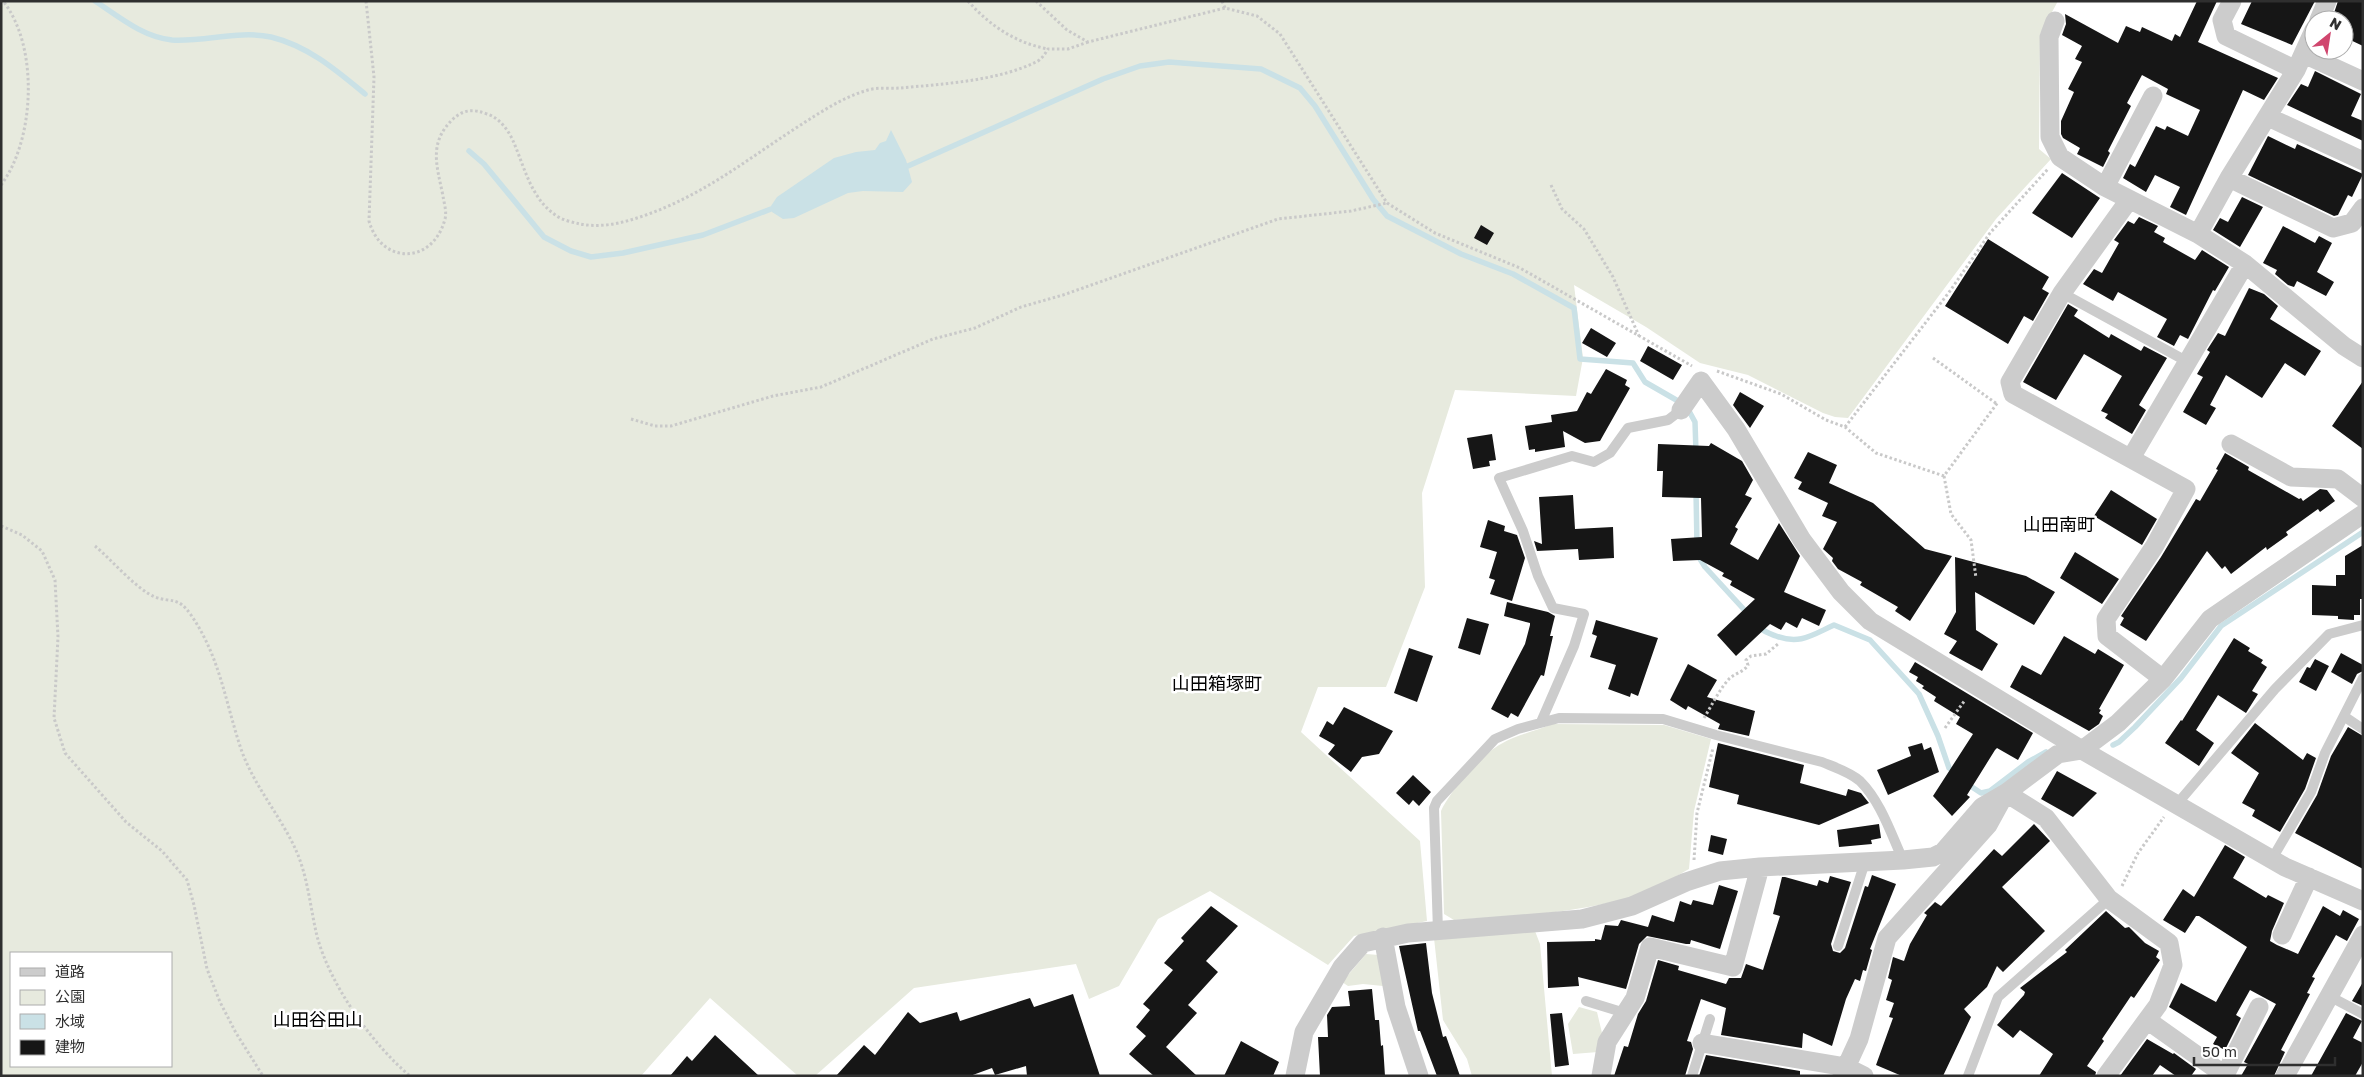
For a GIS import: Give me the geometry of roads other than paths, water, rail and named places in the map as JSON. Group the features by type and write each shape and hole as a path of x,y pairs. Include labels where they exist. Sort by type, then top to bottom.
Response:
{"street":[{"path":"2232,1 2222,20 2226,36 2300,62 2363,81"},
{"path":"2055,21 2049,37 2050,137 2060,157 2105,187 2198,234 2245,264 2344,346 2363,358"},
{"path":"2198,234 2229,178 2268,117 2304,53"},
{"path":"2105,187 2154,96"},
{"path":"2268,117 2363,161"},
{"path":"2229,178 2334,228 2352,223 2363,208"},
{"path":"2129,200 2062,293 2010,382 2013,394 2186,488 2154,547 2106,619 2107,636 2162,679"},
{"path":"2130,458 2245,264"},
{"path":"1685,405 1708,376 1736,429 1802,540 1841,592 1870,621 2082,750 2272,859 2363,901"},
{"path":"2231,444 2291,477 2338,479 2363,498"},
{"path":"1295,1076 1304,1032 1342,967 1363,944 1383,937 1582,919 1632,906 1693,880 1720,871 1760,866 1903,860 1933,857 1943,852 1982,807 2006,793 2058,754 2082,750 2118,723 2162,679 2210,618 2363,514"},
{"path":"2006,793 2046,818 2111,901 2169,943 2173,966 2158,1005 2106,1076"},
{"path":"1844,1071 1859,1039 1887,938 1988,825 2006,793"},
{"path":"1600,1076 1608,1042 1635,998 1650,947 1733,967 1760,866"},
{"path":"2282,935 2309,877"},
{"path":"2285,1076 2363,935"},
{"path":"1383,937 1396,1007 1419,1076"},
{"path":"2147,1020 2205,1070 2225,1075 2259,1007"},
{"path":"1702,1043 1864,1076"}],"lane":[{"path":"2062,293 2188,362"},
{"path":"1541,722 1574,646 1584,614 1553,608 1538,576 1523,531 1499,478 1572,456 1594,462 1610,453 1628,428 1668,420 1685,405"},
{"path":"2177,804 2275,689 2329,634 2363,625"},
{"path":"2272,859 2311,792 2325,753 2363,678"},
{"path":"2344,717 2363,729"},
{"path":"1438,931 1434,808 1437,801 1495,739 1518,729 1559,718 1662,719 1822,762 1859,781 1876,802 1903,860"},
{"path":"1838,946 1865,862"},
{"path":"1968,1076 1998,997 2111,901"},
{"path":"2329,996 2363,1014"},
{"path":"1586,1001 1625,1013"},
{"path":"1692,1076 1710,1019"}],"water":[{"path":"891,130 906,160 912,182 903,192 863,191 848,193 794,218 783,219 772,212 771,206 777,197 834,158 856,152 875,150 880,143 886,141"}],"waterway":[{"path":"95,1 141,31 161,38 184,40 234,35 259,35 284,41 321,60 365,94"},
{"path":"908,166 1103,79 1140,66 1169,62 1261,69 1300,88 1315,106 1373,199 1387,216 1461,254 1513,274 1574,308 1580,359 1633,363 1645,382 1678,401 1689,411 1695,422 1696,452"},
{"path":"469,151 484,164 544,237 571,251 591,257 623,253 703,235 771,209"},
{"path":"1696,491 1697,545"},
{"path":"2113,745 2135,727 2181,678 2221,626 2363,532"},
{"path":"1697,554 1705,567 1749,615"},
{"path":"1758,626 1764,631 1784,639 1799,639 1806,638 1834,625 1870,640 1919,694 1938,736 1949,768 1956,774"},
{"path":"1966,783 1981,793 1990,791 2028,762 2046,752"}],"district":[{"name":"山田南町","path":"2059,524"},
{"name":"山田箱塚町","path":"1217,683"},
{"name":"山田谷田山","path":"318,1019"}]}
